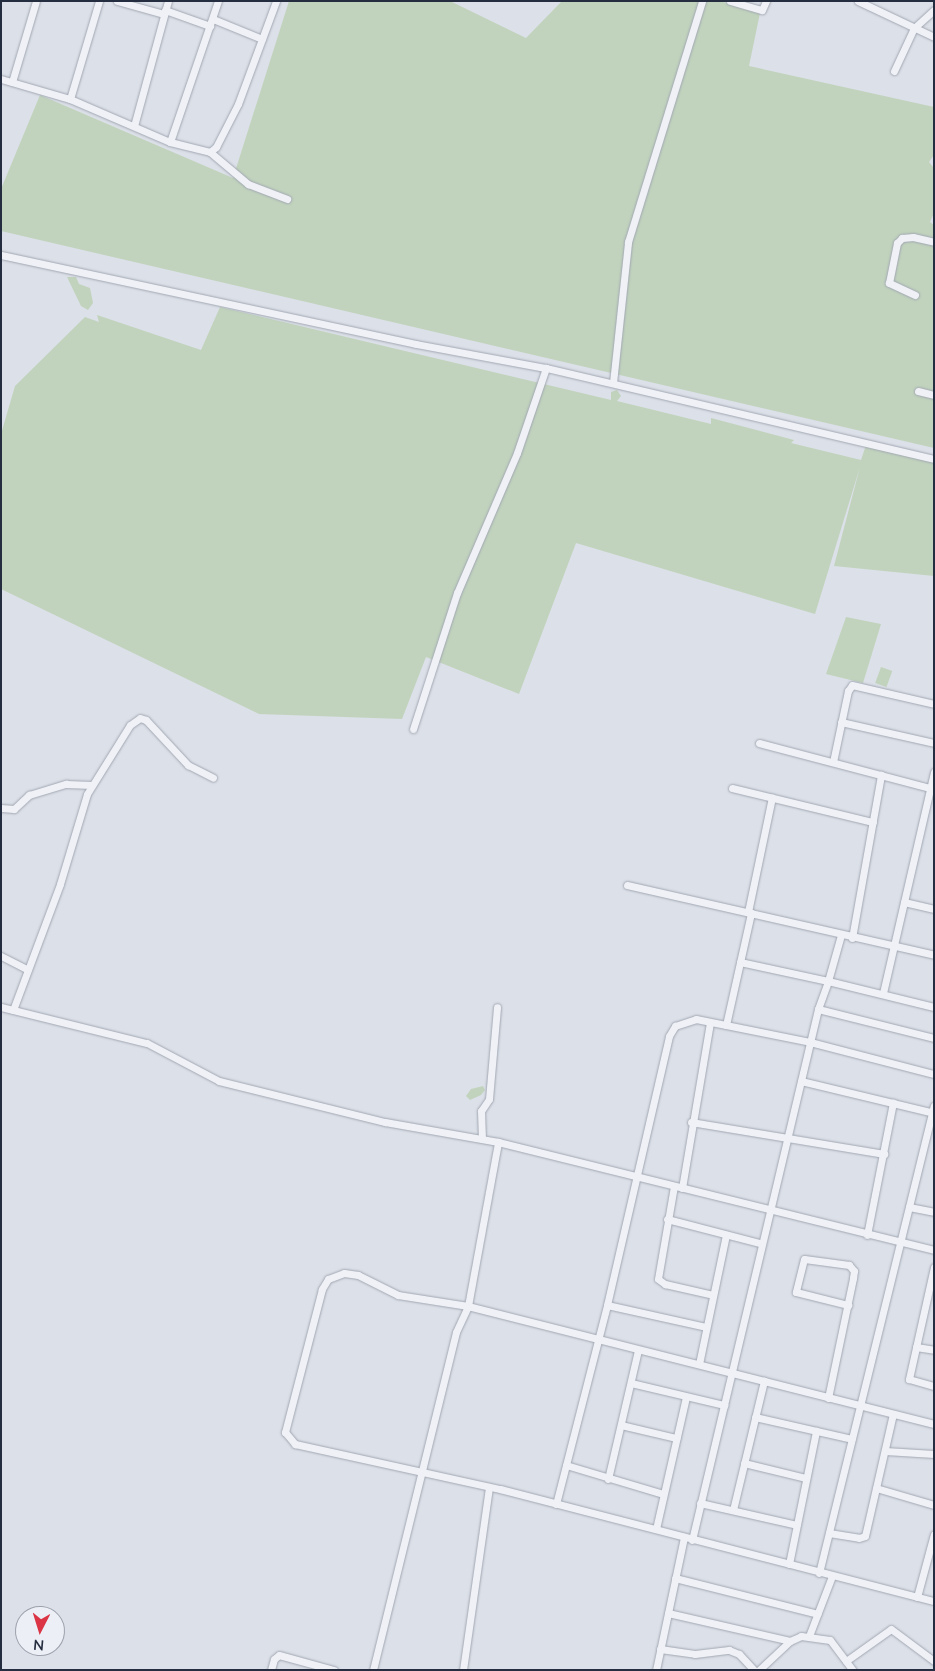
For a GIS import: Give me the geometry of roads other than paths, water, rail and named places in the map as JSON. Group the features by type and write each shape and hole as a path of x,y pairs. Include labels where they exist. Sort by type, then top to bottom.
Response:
{"street":[{"path":"12,82 36,1"},
{"path":"70,99 99,1"},
{"path":"117,1 211,22 262,39"},
{"path":"134,126 168,1"},
{"path":"170,142 218,1"},
{"path":"210,152 229,124 276,1"},
{"path":"613,383 628,242 702,1"},
{"path":"730,1 762,10 766,1"},
{"path":"858,1 881,15 934,37"},
{"path":"894,71 914,28 934,10"},
{"path":"1,79 70,99 170,142 210,152 248,184 287,199"},
{"path":"915,295 889,283 897,243 902,238 913,237 934,242"},
{"path":"1,255 416,344 546,368 934,459"},
{"path":"413,729 458,593 517,453 546,368"},
{"path":"918,391 934,395"},
{"path":"833,762 848,691 852,685 934,704"},
{"path":"13,1010 92,785 130,725 140,718 146,720 188,765 213,778"},
{"path":"841,722 934,743"},
{"path":"759,743 932,788"},
{"path":"883,993 932,788 934,772"},
{"path":"852,938 881,775"},
{"path":"3,810 20,807 29,795 66,784 92,785"},
{"path":"732,788 873,822"},
{"path":"726,1025 772,798"},
{"path":"627,885 750,912 893,948 934,955"},
{"path":"904,902 934,909"},
{"path":"692,1540 760,1243 818,1009 841,935"},
{"path":"1,956 28,970"},
{"path":"740,962 883,993 934,1007"},
{"path":"1,1007 147,1043 219,1081 385,1122 498,1142 637,1176 769,1212 934,1250"},
{"path":"482,1139 481,1111 489,1098 497,1007"},
{"path":"818,1009 934,1038"},
{"path":"556,1504 607,1305 669,1036 675,1026 684,1020 710,1022 810,1042 934,1074"},
{"path":"682,1188 691,1122 710,1022"},
{"path":"801,1080 933,1111 819,1573"},
{"path":"867,1235 894,1103"},
{"path":"691,1122 884,1154"},
{"path":"373,1670 424,1473 456,1332 468,1306 498,1142"},
{"path":"674,1186 667,1219 660,1282 712,1295"},
{"path":"909,1207 934,1212"},
{"path":"667,1219 760,1243"},
{"path":"699,1364 726,1235"},
{"path":"828,1398 848,1305 853,1267 804,1259 796,1292 848,1305"},
{"path":"934,1267 931,1290 909,1380 934,1386"},
{"path":"934,1424 699,1364 597,1341 468,1306 398,1295 358,1275 344,1273 334,1276 322,1289 285,1432 288,1439 295,1444 489,1487 934,1601"},
{"path":"607,1305 706,1327"},
{"path":"916,1347 934,1350"},
{"path":"608,1479 638,1350"},
{"path":"733,1510 764,1382"},
{"path":"631,1384 686,1398 724,1405"},
{"path":"656,1529 686,1398"},
{"path":"829,1533 864,1538 893,1414"},
{"path":"755,1417 852,1439"},
{"path":"621,1424 676,1438"},
{"path":"789,1564 816,1431"},
{"path":"885,1452 934,1454"},
{"path":"744,1464 806,1478"},
{"path":"566,1465 663,1494"},
{"path":"463,1670 489,1487"},
{"path":"876,1488 934,1506"},
{"path":"700,1503 797,1525"},
{"path":"917,1597 934,1534"},
{"path":"656,1670 684,1537"},
{"path":"809,1636 832,1576"},
{"path":"675,1578 818,1614"},
{"path":"668,1614 790,1641 809,1636 830,1640 853,1670"},
{"path":"846,1661 891,1628 934,1661"},
{"path":"759,1670 790,1641"},
{"path":"660,1649 695,1654 729,1650 739,1654 754,1670"},
{"path":"271,1670 274,1658 279,1655 334,1670"}]}
